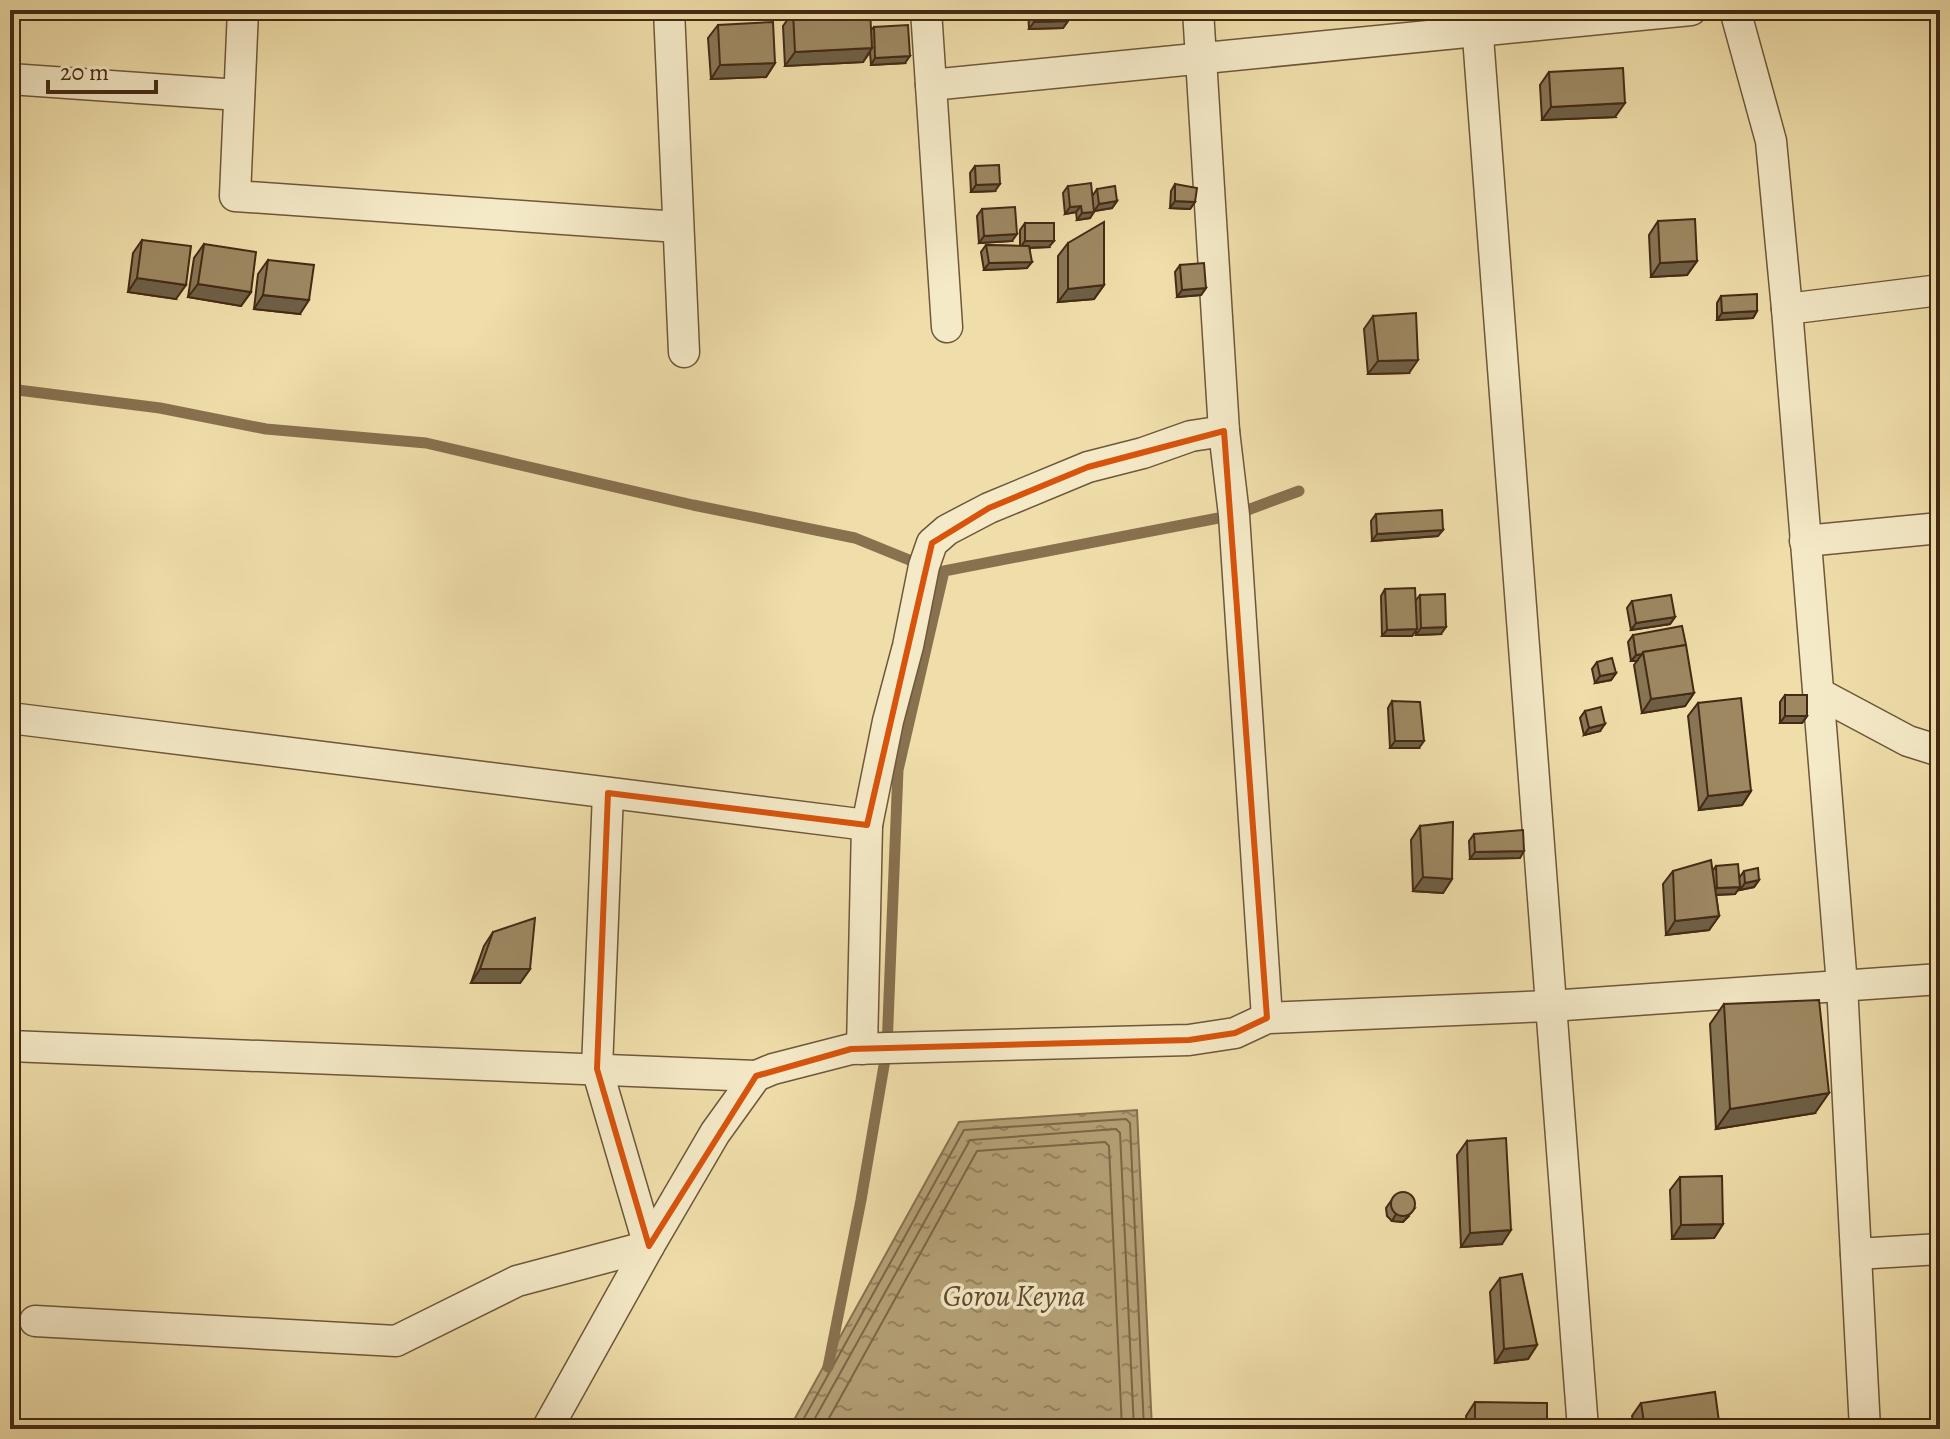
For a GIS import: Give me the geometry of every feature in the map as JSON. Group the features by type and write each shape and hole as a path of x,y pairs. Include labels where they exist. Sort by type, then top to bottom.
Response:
{"street":[{"path":"243,10 235,196 678,227"},
{"path":"669,10 684,352"},
{"path":"926,10 947,327"},
{"path":"1198,10 1224,431 1234,515 1267,1018"},
{"path":"931,85 1202,58 1477,20 1691,10"},
{"path":"1735,10 1771,141 1787,309 1842,985 1865,1429"},
{"path":"1477,20 1583,1429"},
{"path":"10,79 239,95"},
{"path":"1787,309 1940,290"},
{"path":"862,1049 867,825 888,721 932,543 947,530 989,508 1088,467 1143,453 1191,436 1224,431"},
{"path":"1805,541 1940,528"},
{"path":"1820,694 1908,741 1940,751"},
{"path":"10,718 867,825"},
{"path":"608,793 597,1069 649,1246"},
{"path":"10,1046 756,1076 851,1049 1189,1040 1235,1033 1267,1018 1550,1006 1940,979"},
{"path":"547,1429 715,1133 756,1076"},
{"path":"35,1321 396,1341 517,1281 649,1246"},
{"path":"1856,1254 1940,1249"}],"highlighted area":[{"path":"1224,431 1267,1018 1235,1033 1189,1040 851,1049 756,1076 649,1246 597,1069 608,793 867,825 932,543 989,508 1088,467"}],"water":[{"name":"Gorou Keyna","path":"1137,1110 1152,1429 789,1429 959,1122"}],"building":[{"path":"870,10 872,48 795,52 793,12"},
{"path":"1033,10 1068,10 1068,21 1034,22"},
{"path":"773,22 775,63 720,65 718,25"},
{"path":"908,25 910,56 875,58 874,27"},
{"path":"1623,68 1625,103 1551,107 1549,72"},
{"path":"999,165 1000,184 976,185 975,166"},
{"path":"1091,183 1094,212 1082,213 1081,206 1070,207 1068,186"},
{"path":"1175,184 1197,188 1195,202 1175,201"},
{"path":"1115,186 1117,201 1099,204 1097,189"},
{"path":"1015,207 1017,234 984,236 982,209"},
{"path":"1695,219 1697,261 1660,263 1658,221"},
{"path":"1104,222 1104,285 1068,289 1068,243"},
{"path":"1025,223 1054,223 1054,241 1025,241"},
{"path":"142,240 191,246 186,285 137,278"},
{"path":"204,244 256,252 251,292 198,284"},
{"path":"986,245 1029,246 1032,262 989,263"},
{"path":"268,260 314,265 309,300 263,295"},
{"path":"1204,263 1206,288 1182,290 1180,265"},
{"path":"1757,294 1757,311 1722,313 1721,296"},
{"path":"1416,313 1418,360 1378,361 1373,316"},
{"path":"1442,510 1443,530 1377,534 1376,514"},
{"path":"1415,588 1417,629 1387,630 1385,589"},
{"path":"1445,594 1446,627 1421,628 1420,595"},
{"path":"1671,595 1675,617 1636,623 1632,601"},
{"path":"1682,626 1686,645 1636,655 1633,635"},
{"path":"1686,645 1694,693 1651,699 1643,652"},
{"path":"1612,658 1616,673 1600,676 1597,662"},
{"path":"1785,695 1807,695 1807,716 1785,716"},
{"path":"1741,698 1751,791 1708,796 1698,703"},
{"path":"1392,701 1420,702 1424,741 1395,741"},
{"path":"1601,707 1605,724 1589,728 1585,711"},
{"path":"1453,822 1452,879 1423,877 1420,826"},
{"path":"1523,830 1524,851 1475,852 1474,834"},
{"path":"1711,860 1719,916 1675,921 1673,871"},
{"path":"1738,864 1740,887 1717,888 1716,866"},
{"path":"1758,868 1759,880 1745,883 1744,871"},
{"path":"535,918 530,969 480,969 493,932"},
{"path":"1819,1000 1829,1093 1730,1109 1724,1004"},
{"path":"1506,1138 1511,1230 1470,1233 1467,1141"},
{"path":"1722,1176 1723,1224 1681,1225 1680,1177"},
{"path":"1403,1192 1411,1196 1415,1204 1411,1212 1403,1216 1395,1212 1391,1204 1395,1196"},
{"path":"1522,1274 1537,1345 1504,1349 1500,1278"},
{"path":"1715,1392 1720,1429 1645,1429 1641,1403"},
{"path":"1475,1402 1547,1403 1547,1429 1475,1429"}],"waterway":[{"path":"10,389 160,408 266,429 426,443 693,505 855,538 924,566"},
{"path":"828,1367 887,1048 898,770 944,571 1234,515 1299,491"}]}
